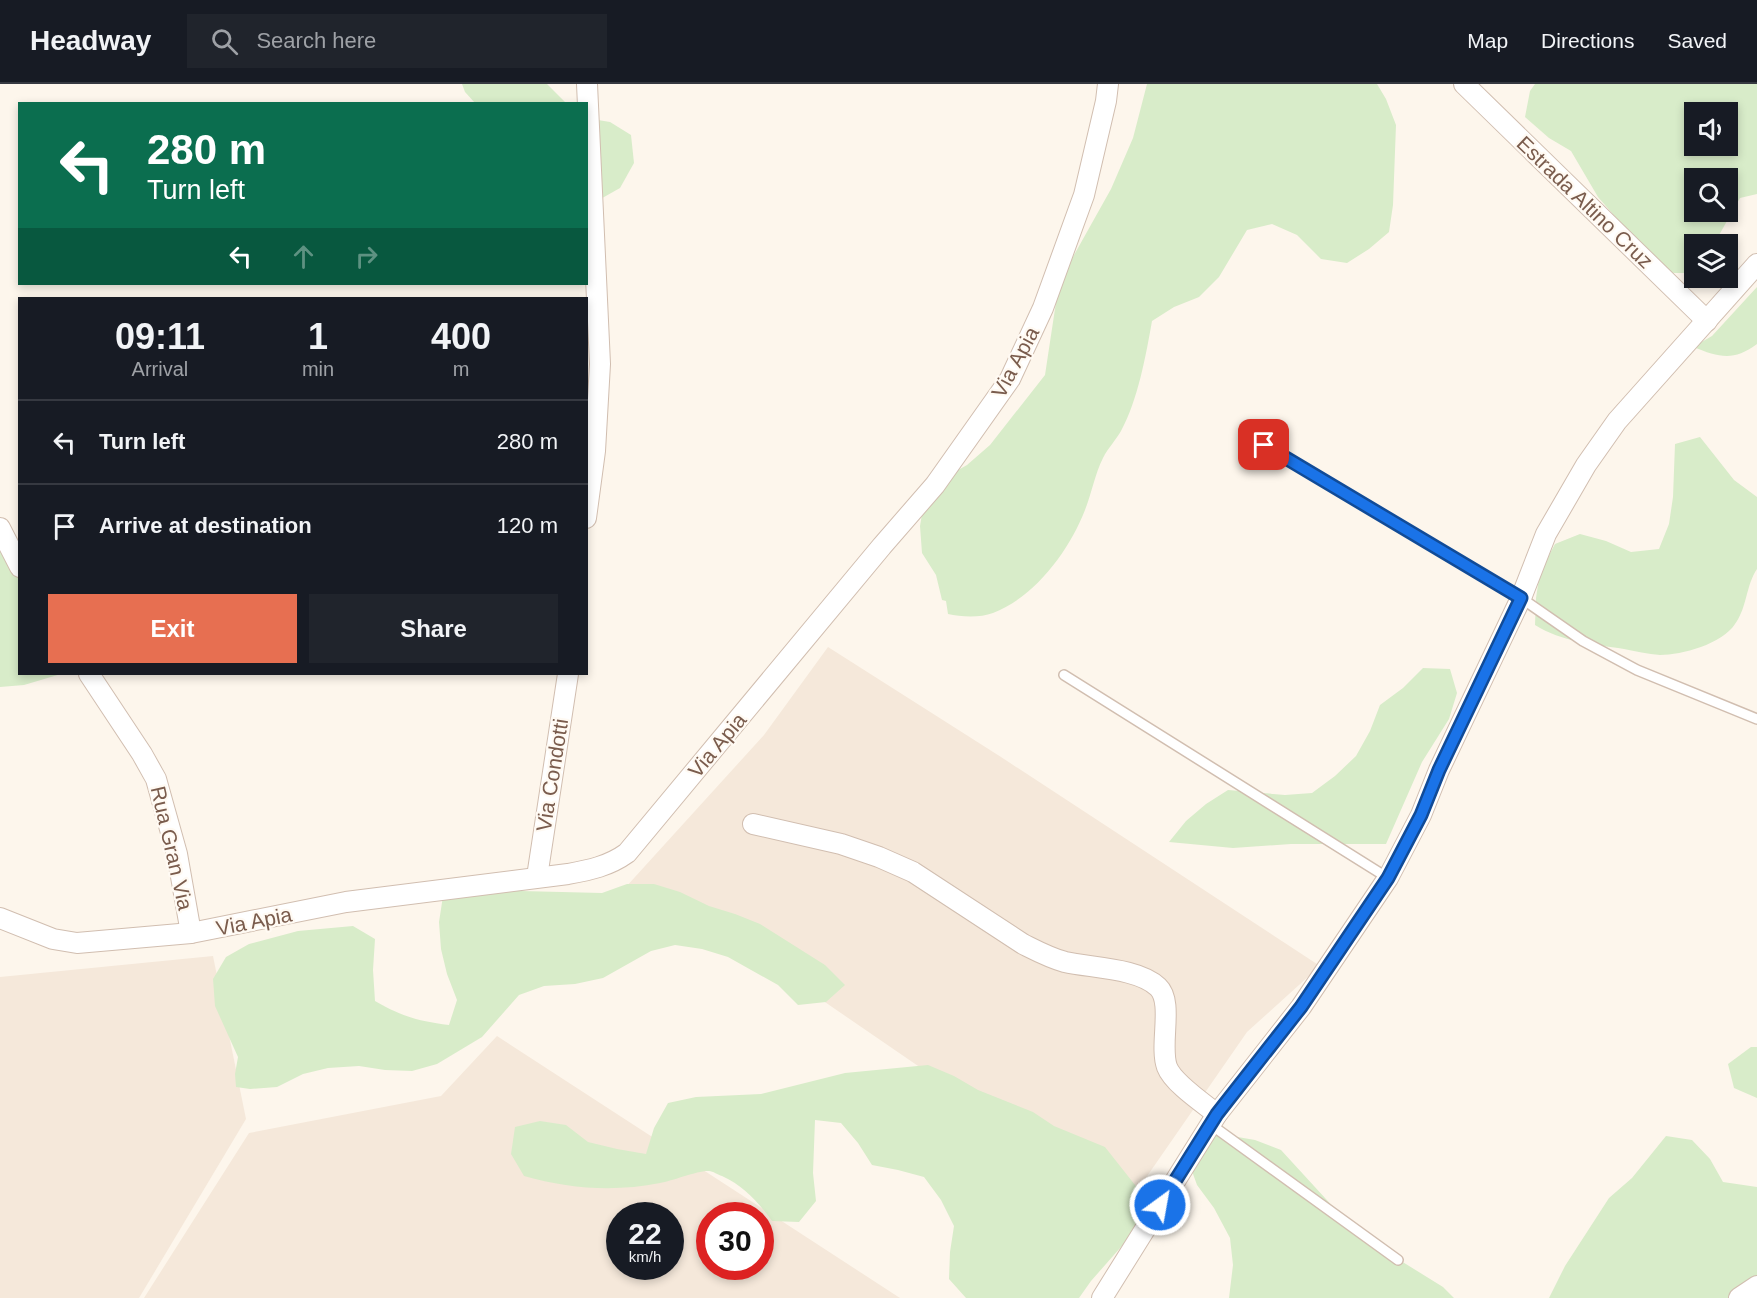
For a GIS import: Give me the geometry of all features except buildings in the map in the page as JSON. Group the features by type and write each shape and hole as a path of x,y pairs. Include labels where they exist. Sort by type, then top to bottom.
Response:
{"street":[{"path":"587,84 588,102"},
{"name":"Via Apia","path":"0,918 53,939 77,943 191,933 346,902 600,868 627,853 935,485 1010,379 1043,308 1084,195 1108,84"},
{"name":"Estrada Altino Cruz","path":"1464,84 1707,321"},
{"path":"588,106 600,364 595,451 588,503"},
{"path":"1102,1298 1214,1119 1301,1007 1388,878 1421,815 1439,770 1521,598 1546,534 1586,465 1617,421 1757,264"},
{"path":"0,528 18,563"},
{"name":"Rua Gran Via","path":"90,675 142,754 156,780 177,854 191,933"},
{"name":"Via Condotti","path":"537,877 568,675"},
{"path":"753,824 841,844 879,857 913,872 1042,954 1064,962 1130,974 1150,981 1159,988 1164,996 1164,1055 1167,1068 1214,1119"},
{"path":"1739,1298 1757,1286"}],"lane":[{"path":"1264,445 1521,598 1583,641 1637,670 1757,719"},
{"path":"1064,675 1388,878"},
{"path":"1214,1119 1398,1260"}],"shaded area":[{"path":"828,647 1001,757 1320,966 1247,1032 1125,1208 819,998 625,888 764,735"},
{"path":"213,956 246,1119 139,1298 0,1298 0,977"},
{"path":"497,1036 752,1202 696,1202 696,1280 774,1280 774,1216 900,1298 144,1298 249,1133 441,1096"}],"green space":[{"path":"462,84 547,84 565,102 474,102 465,92"},
{"path":"1147,84 1377,84 1386,99 1396,125 1393,205 1389,232 1369,249 1347,263 1321,259 1297,235 1272,224 1247,230 1219,277 1199,297 1174,307 1152,321 1141,377 1127,419 1100,464 1078,526 1049,571 1023,596 993,613 970,617 948,614 946,601 942,600 936,575 922,553 920,526 925,496 944,478 967,465 990,445 1045,375 1058,289 1069,264 1111,189 1133,138"},
{"path":"1535,84 1757,84 1757,194 1740,198 1738,202 1738,168 1684,168 1684,222 1726,222 1720,234 1684,234 1684,273 1674,273 1648,265 1618,220 1598,197 1571,151 1549,138 1525,117 1530,91"},
{"path":"588,118 610,122 631,135 634,163 620,188 597,201"},
{"path":"1757,287 1757,344 1741,353 1726,356 1693,347 1712,336"},
{"path":"1700,437 1734,480 1757,497 1757,569 1739,618 1729,631 1701,647 1660,655 1578,642 1545,631 1535,625 1540,572 1555,544 1580,534 1606,541 1631,552 1659,549 1669,524 1673,497 1675,444"},
{"path":"0,531 18,575 18,675 58,675 24,685 0,687"},
{"path":"1423,668 1450,669 1457,693 1449,719 1422,762 1386,844 1291,844 1233,848 1169,842 1186,821 1206,804 1228,790 1285,795 1312,793 1356,756 1370,731 1380,705 1403,688"},
{"path":"465,882 521,891 602,893 627,884 654,884 760,924 825,965 845,985 826,1002 798,1005 778,985 728,957 702,949 675,945 651,951 603,978 575,984 544,986 519,995 482,1037 437,1064 412,1071 359,1066 328,1068 303,1074 277,1087 250,1089 236,1087 235,1074 238,1057 215,1006 213,979 226,957 249,944 298,931 353,926 375,939 373,970 375,1001 411,1018 449,1025 457,1000 441,949 439,922 443,896"},
{"path":"1751,1047 1757,1047 1757,1098 1734,1088 1728,1064"},
{"path":"928,1065 978,1090 1033,1112 1054,1126 1105,1147 1139,1190 1142,1217 1128,1239 1079,1298 966,1298 949,1279 954,1226 941,1200 924,1177 872,1165 858,1143 841,1123 815,1120 813,1173 816,1201 799,1222 774,1221 774,1202 757,1202 730,1180 711,1171 643,1186 592,1188 558,1184 524,1176 511,1154 515,1127 540,1121 566,1125 588,1142 646,1154 654,1128 668,1103 696,1097 761,1094 845,1073"},
{"path":"1199,1134 1226,1135 1255,1140 1281,1150 1336,1210 1393,1256 1443,1287 1454,1298 1229,1298 1233,1265 1230,1238 1214,1208 1197,1185 1188,1160"},
{"path":"1666,1136 1692,1140 1710,1159 1723,1182 1757,1187 1757,1298 1549,1298 1565,1266 1609,1198 1632,1178"}],"route":[{"path":"1160,1205 1217,1114 1301,1007 1388,878 1421,815 1439,770 1521,598 1264,445"}]}
